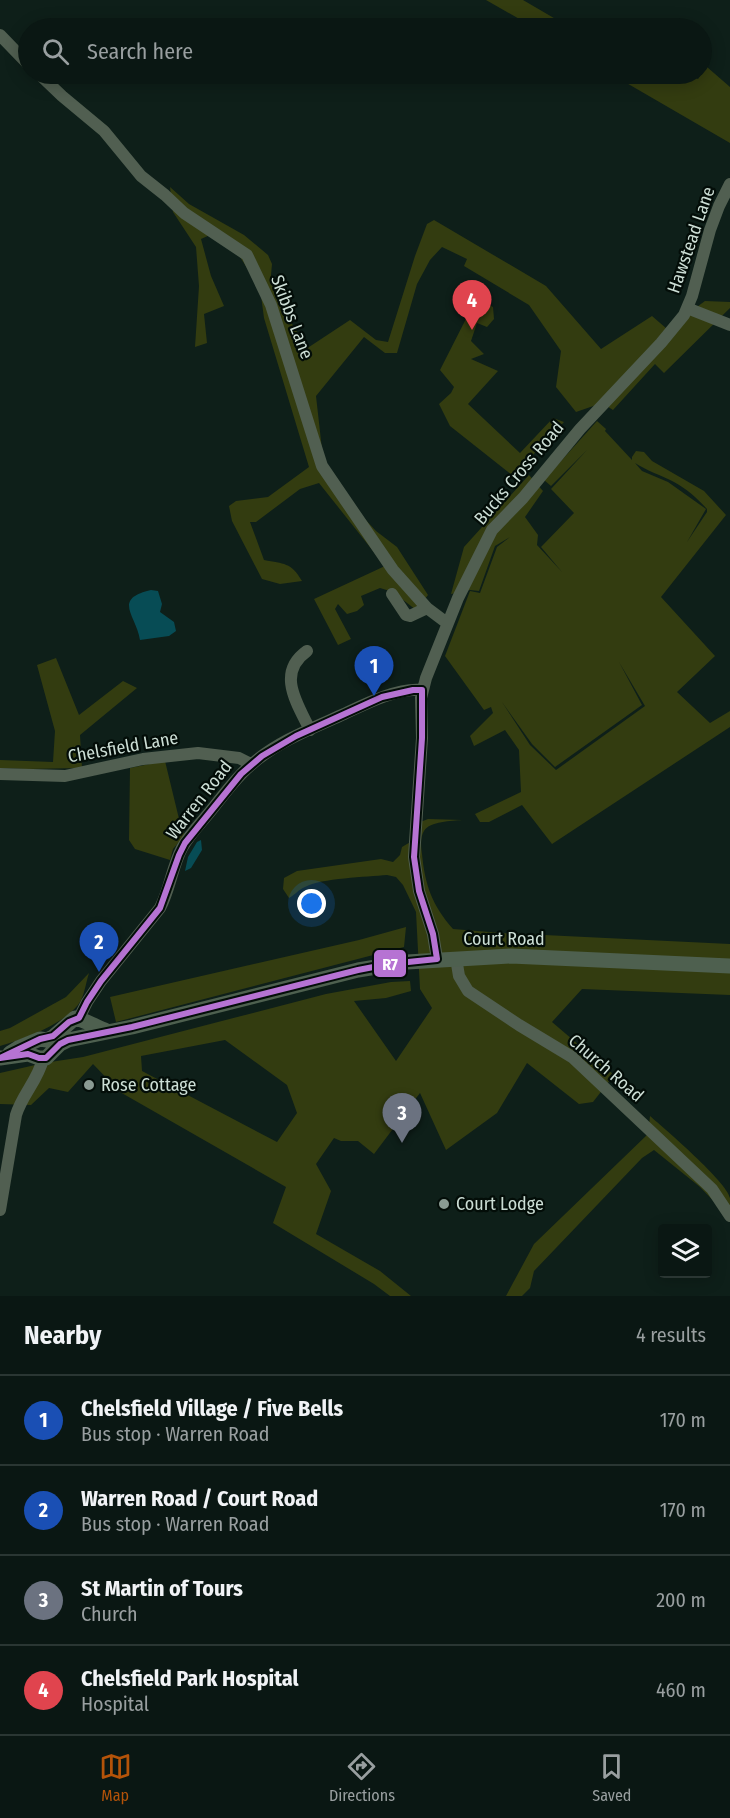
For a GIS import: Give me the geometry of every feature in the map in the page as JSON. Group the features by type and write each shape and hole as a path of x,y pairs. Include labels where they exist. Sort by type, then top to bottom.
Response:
{"main road":[{"name":"Court Road","path":"3,1057 18,1048 42,1050 65,1041 132,1027 389,964 456,958 533,957 730,966"},
{"name":"Court Road","path":"42,1050 57,1035 77,1021"},
{"path":"79,1038 68,1033 77,1021 107,1031"}],"street":[{"path":"0,34 18,53"},
{"name":"Skibbs Lane","path":"49,84 104,131 141,176 184,213 247,255 271,305 322,466 393,570 427,608 447,623"},
{"name":"Hawstead Lane","path":"687,308 710,230 730,184"},
{"path":"687,308 730,325"},
{"name":"Bucks Cross Road","path":"422,690 469,572 492,530 523,498 580,429 669,334 687,308"},
{"path":"392,594 406,615 410,616 427,608"},
{"path":"307,651 295,662 291,681 292,691 310,730"},
{"name":"Warren Road","path":"77,1021 101,981 160,908 166,897 178,857 189,838 251,764 310,730 377,700 411,690 422,690"},
{"path":"422,690 422,738 414,857 437,960"},
{"name":"Chelsfield Lane","path":"0,774 65,776 143,759 198,753 239,758 251,764"},
{"name":"Church Road","path":"456,958 459,976 468,991 519,1026 572,1057 712,1189 730,1216"},
{"path":"0,1210 16,1115 20,1103 40,1070 42,1050"}],"green space":[{"path":"486,0 523,0 554,18 518,18"},
{"path":"712,71 730,87 730,143 628,84 712,84"},
{"path":"170,187 189,204 244,235 268,255 272,264 271,275 276,296 295,329 309,347 350,320 376,340 388,342 427,224 434,220 546,286 601,349 652,316 667,329 705,301 730,302 730,308 664,373 655,364 613,410 602,403 576,412 556,387 561,351 529,305 464,266 467,259 442,247 430,260 417,284 397,353 385,353 364,337 316,396 325,476 376,531 397,547 428,595 416,610 393,592 380,588 361,596 364,605 357,611 347,614 338,604 335,609 351,639 338,645 314,599 385,566 319,483 300,489 256,522 250,522 264,560 290,567 302,581 280,584 262,579 232,521 229,506 236,501 268,497 309,467 264,318 260,288 240,257 210,235 201,239 211,276 224,306 204,314 207,343 195,347 199,286 196,247 173,212"},
{"path":"483,302 493,307 494,319 487,327 477,323 471,341 484,354 471,359 498,371 468,404 520,453 553,418 564,422 513,476 450,426 439,404 454,387 440,370 471,309"},
{"path":"597,421 632,460 636,451 644,452 652,461 704,491 726,515 661,597 715,656 677,692 710,723 730,711 730,727 552,844 522,805 489,822 480,822 475,814 521,792 519,750 505,730 474,746 470,736 493,713 491,707 484,710 445,656 470,591 480,593 497,547 510,537 495,546 479,591 470,590 451,594 464,547 529,475 543,491 525,517 538,535 537,545 562,572 541,547 574,513 551,489 587,450 551,486 544,480","holes":["635,463 679,485 707,509 687,542 706,509 668,482 642,471","619,662 645,706 556,770 530,745 502,702 532,744 555,767 642,705"]},
{"path":"56,658 79,715 123,681 137,688 80,735 82,768 0,768 0,760 53,762 55,731 37,665"},
{"path":"165,761 185,835 173,849 170,860 135,849 129,840 130,768"},
{"path":"428,819 462,820 431,825 424,831 421,839 423,865 431,894 440,912 453,929 730,944 730,995 582,989 552,1022 614,1075 593,1102 579,1104 527,1063 497,1113 446,1150 420,1093 374,1154 358,1141 341,1141 334,1138 316,1164 331,1191 316,1234 380,1271 411,1296 390,1296 273,1223 286,1187 120,1092 93,1064 68,1092 49,1088 31,1105 0,1104 0,1073 83,1057 326,994 391,982 410,981 411,991 386,998 354,1001 396,1061 432,1008 420,989 416,912 403,885 396,877 387,875 344,878 312,884 289,898 283,889 284,878 297,871 381,859 393,862 400,855 402,847 412,841 418,823","holes":["225,1040 287,1085 297,1113 277,1142 142,1071 141,1056"]},
{"path":"406,927 404,947 116,1022 110,997 359,940"},
{"path":"89,973 81,1000 67,1016 32,1035 0,1046 0,1031 10,1028 66,997"},
{"path":"650,1116 718,1180 730,1198 730,1212 726,1214 700,1187 654,1150 642,1158 534,1271 530,1288 522,1296 506,1296 534,1244 648,1134"}],"water":[{"path":"151,590 158,591 162,604 160,612 174,622 176,631 169,636 140,640 129,603 132,598"},
{"path":"201,840 202,850 191,868 185,871 188,857 197,842"}],"transit line":[{"name":"R7","path":"413,690 422,690 422,738 414,857 419,891 433,934 437,959 358,970 132,1027 68,1040 60,1044 46,1058 28,1054 0,1058 40,1039 53,1036 69,1022 79,1018 101,981 160,908 185,843 241,774 262,756 296,736 382,697 413,690"}],"place":[{"name":"Chelsfield Park Hospital","path":"472,330"},
{"name":"Chelsfield Village / Five Bells","path":"374,696"},
{"name":"Warren Road / Court Road","path":"99,972"},
{"name":"Rose Cottage","path":"89,1085"},
{"name":"St Martin of Tours","path":"402,1143"},
{"name":"Court Lodge","path":"444,1204"}]}
